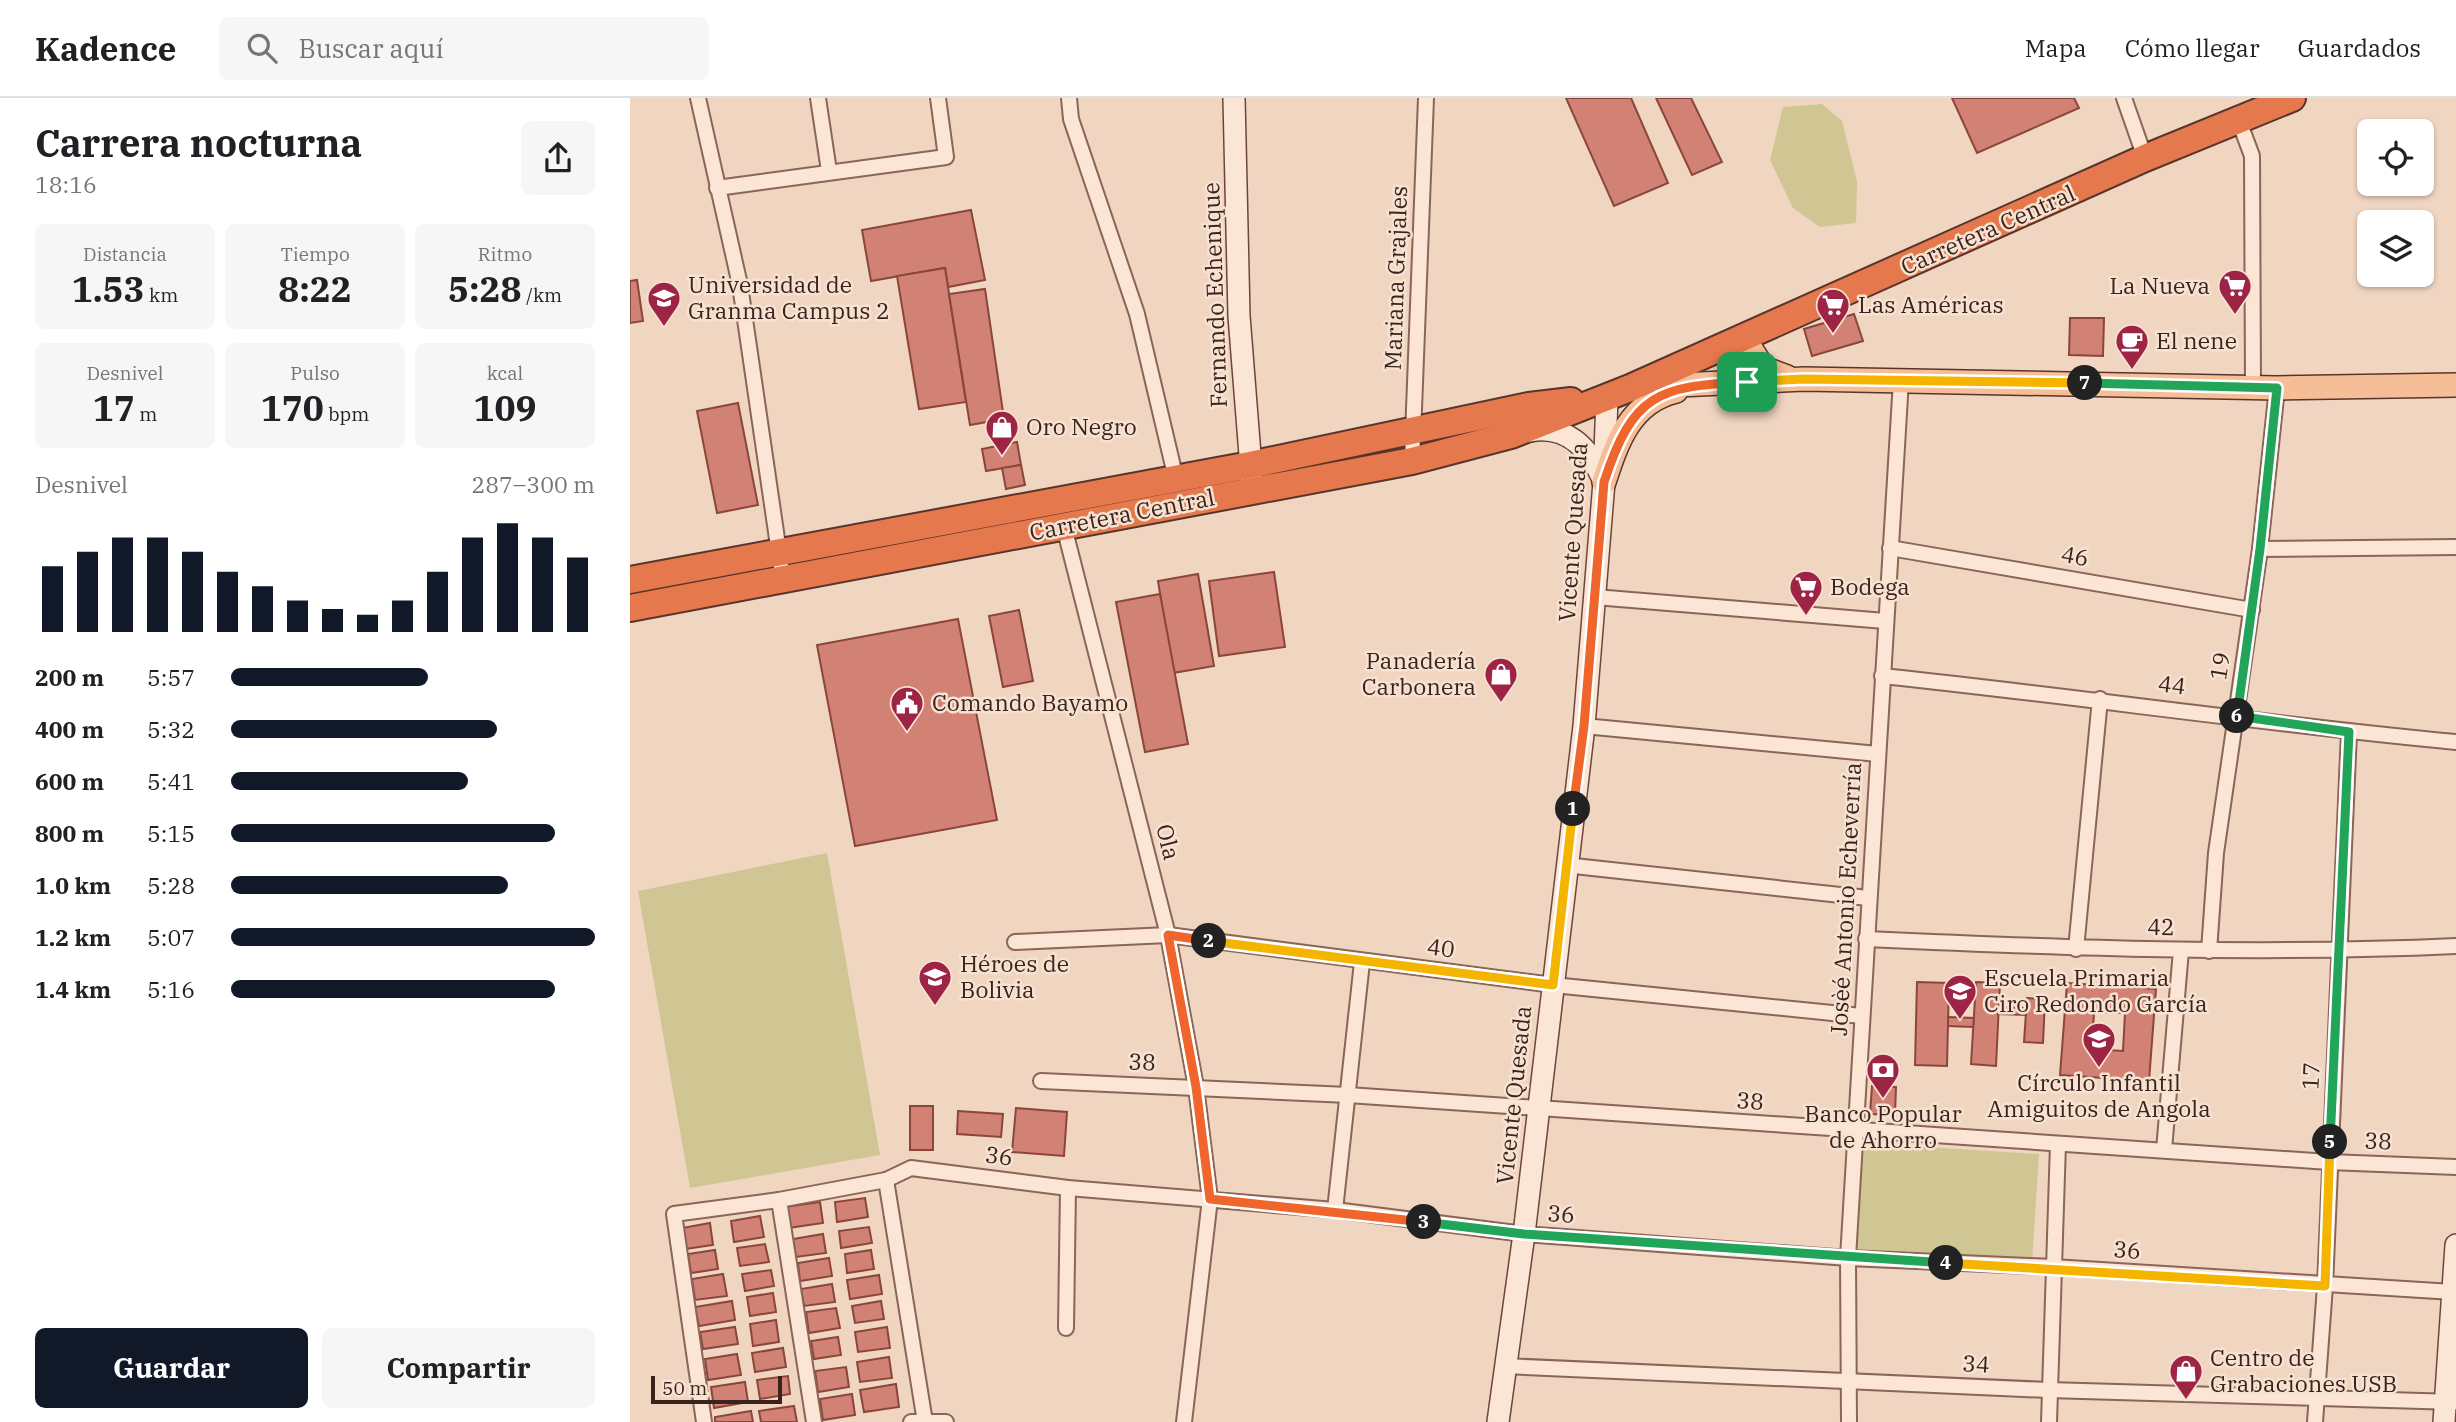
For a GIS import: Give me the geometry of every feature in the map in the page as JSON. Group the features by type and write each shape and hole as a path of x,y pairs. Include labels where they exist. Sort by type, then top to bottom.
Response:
{"highway":[{"name":"Carretera Central","path":"630,580 779,554 1061,514 1176,479 1252,477 1412,461 1511,435 1735,342 2145,159 2291,98"},
{"name":"Carretera Central","path":"630,608 783,580 1061,514 1252,477 1413,432 1529,406 1619,392"}],"main road":[{"path":"1747,382 1726,365 1735,342 1763,368 1777,375 1804,379"},
{"path":"1619,392 1804,379 2277,388 2456,385"},
{"path":"1604,482 1617,443 1629,421 1649,401 1707,384"}],"street":[{"path":"698,98 740,285 783,580"},
{"path":"818,98 829,171"},
{"path":"717,188 946,157 938,98"},
{"path":"1069,98 1071,119 1137,314 1176,479"},
{"name":"Fernando Echenique","path":"1234,98 1239,317 1252,477"},
{"name":"Mariana Grajales","path":"1412,461 1426,98"},
{"path":"2124,98 2145,159"},
{"path":"2239,121 2252,156 2252,386"},
{"name":"Josèé Antonio Echeverría","path":"1849,1422 1848,1258 1854,1131 1901,380"},
{"name":"19","path":"2209,951 2216,853 2252,610 2277,388"},
{"name":"Vicente Quesada","path":"1498,1422 1524,1234 1584,726 1604,482 1619,392"},
{"path":"1511,435 1537,430 1554,431 1569,436 1592,454 1604,482"},
{"name":"Ola","path":"1061,514 1168,935 1196,1087 1210,1199 1184,1422"},
{"path":"2260,549 2456,547"},
{"name":"46","path":"1890,548 2252,610"},
{"path":"1595,597 1885,621"},
{"name":"44","path":"1882,676 2101,699 2349,732 2456,742"},
{"path":"2076,948 2101,699"},
{"path":"1584,726 1878,754"},
{"name":"17","path":"2315,1422 2325,1286 2349,732"},
{"path":"1566,865 1868,898"},
{"name":"40","path":"1015,942 1168,935 1553,985 1862,1016"},
{"name":"42","path":"1866,939 2209,951 2340,951 2456,946"},
{"path":"2164,1150 2180,950"},
{"path":"1335,1210 1362,962"},
{"name":"38","path":"1041,1081 1348,1095 1538,1111 2329,1162 2456,1167"},
{"path":"2049,1422 2058,1144"},
{"name":"36","path":"704,1422 674,1214 779,1200 886,1180 911,1168 1068,1188 1335,1210 1524,1234 1848,1258 2053,1267 2454,1292"},
{"path":"886,1180 920,1421 946,1422"},
{"path":"1066,1328 1068,1188"},
{"path":"779,1200 814,1422"},
{"path":"2449,1409 2456,1245"},
{"name":"34","path":"1504,1366 2317,1399 2449,1409"}],"shaded area":[{"path":"1822,104 1842,121 1857,182 1856,223 1820,227 1793,208 1770,160 1783,107"},
{"path":"827,853 880,1155 690,1188 638,891"},
{"path":"1862,1143 2039,1154 2032,1262 1856,1251"}],"building":[{"path":"1566,98 1631,98 1668,183 1614,206"},
{"path":"1656,98 1691,98 1722,162 1692,175"},
{"path":"1952,98 2074,98 2079,108 1977,153"},
{"path":"971,210 985,280 948,287 945,268 871,281 862,230"},
{"path":"945,268 966,402 919,409 897,276"},
{"path":"637,280 643,321 630,323 630,281"},
{"path":"985,289 1004,419 970,425 949,294"},
{"name":"Las Américas","path":"1854,314 1863,341 1812,356 1804,329"},
{"path":"2070,318 2104,318 2103,356 2069,355"},
{"path":"738,403 758,505 717,513 697,411"},
{"name":"Oro Negro","path":"1017,442 1021,465 986,471 982,449"},
{"path":"1021,465 1025,485 1006,489 1002,468"},
{"path":"1274,572 1285,647 1219,656 1209,581"},
{"path":"1198,574 1214,666 1173,673 1158,581"},
{"path":"1160,594 1188,744 1145,752 1116,602"},
{"path":"1019,610 1033,681 1003,687 989,616"},
{"name":"Comando Bayamo","path":"958,619 997,820 855,846 817,645"},
{"path":"1917,982 1949,983 1947,1066 1915,1065"},
{"path":"1976,982 2000,983 1996,1066 1971,1064"},
{"path":"2067,983 2156,989 2149,1081 2060,1075","holes":["2094,1012 2125,1013 2123,1051 2092,1049"]},
{"path":"2027,998 2045,999 2043,1043 2024,1042"},
{"path":"1999,1007 2026,1008 2026,1015 1998,1014"},
{"path":"1948,1017 1974,1018 1973,1027 1948,1026"},
{"name":"Banco Popular de Ahorro","path":"1872,1086 1896,1087 1895,1115 1870,1114"},
{"path":"910,1106 933,1106 933,1150 910,1150"},
{"path":"1016,1108 1067,1112 1064,1156 1012,1152"},
{"path":"958,1111 1003,1114 1001,1137 957,1134"},
{"path":"865,1198 868,1217 837,1222 835,1202"},
{"path":"820,1202 823,1223 788,1228 785,1207"},
{"path":"760,1216 764,1237 734,1242 731,1221"},
{"path":"710,1223 713,1245 685,1249 682,1228"},
{"path":"869,1227 872,1243 841,1248 839,1231"},
{"path":"823,1234 826,1253 796,1257 793,1239"},
{"path":"765,1244 769,1262 740,1266 737,1248"},
{"path":"715,1250 718,1269 691,1273 688,1254"},
{"path":"871,1250 874,1269 847,1273 845,1254"},
{"path":"829,1258 832,1276 800,1281 798,1263"},
{"path":"771,1270 774,1286 745,1291 742,1274"},
{"path":"723,1274 727,1296 695,1300 692,1279"},
{"path":"879,1275 882,1294 850,1299 847,1280"},
{"path":"832,1284 835,1302 804,1306 801,1289"},
{"path":"773,1293 776,1312 750,1316 747,1297"},
{"path":"732,1301 735,1320 699,1326 695,1307"},
{"path":"881,1301 884,1319 855,1323 852,1306"},
{"path":"836,1308 840,1328 809,1333 806,1312"},
{"path":"776,1320 779,1342 753,1346 750,1324"},
{"path":"735,1327 738,1344 703,1349 700,1332"},
{"path":"887,1327 890,1348 858,1352 855,1332"},
{"path":"838,1337 841,1355 814,1359 811,1341"},
{"path":"783,1348 786,1367 755,1372 752,1353"},
{"path":"737,1354 741,1375 708,1380 705,1359"},
{"path":"889,1357 892,1378 860,1382 857,1362"},
{"path":"846,1367 849,1387 818,1392 815,1371"},
{"path":"788,1376 790,1394 760,1399 757,1380"},
{"path":"745,1382 748,1402 714,1408 711,1387"},
{"path":"896,1384 899,1407 864,1412 860,1390"},
{"path":"852,1394 855,1415 823,1420 820,1399"},
{"path":"794,1406 797,1422 761,1422 759,1411"},
{"path":"751,1411 753,1422 715,1422 715,1417"}],"place":[{"name":"La Nueva","path":"2235,316"},
{"name":"Universidad de Granma Campus 2","path":"664,328"},
{"name":"Las Américas","path":"1833,335"},
{"name":"El nene","path":"2132,371"},
{"name":"Oro Negro","path":"1002,457"},
{"name":"Bodega","path":"1806,617"},
{"name":"Panadería Carbonera","path":"1501,704"},
{"name":"Comando Bayamo","path":"907,733"},
{"name":"Héroes de Bolivia","path":"935,1007"},
{"name":"Escuela Primaria Ciro Redondo García","path":"1960,1021"},
{"name":"Círculo Infantil Amiguitos de Angola","path":"2099,1069"},
{"name":"Banco Popular de Ahorro","path":"1883,1100"},
{"name":"Centro de Grabaciones USB","path":"2186,1401"}],"route":[{"path":"1804,379 1901,380 2277,388 2260,549 2236,716 2349,732 2325,1286 2053,1267 1848,1258 1524,1234 1335,1210 1210,1199 1196,1087 1168,935 1553,985 1584,726 1604,482 1617,443 1629,421 1649,401 1707,384 1747,382 1804,379"}]}
